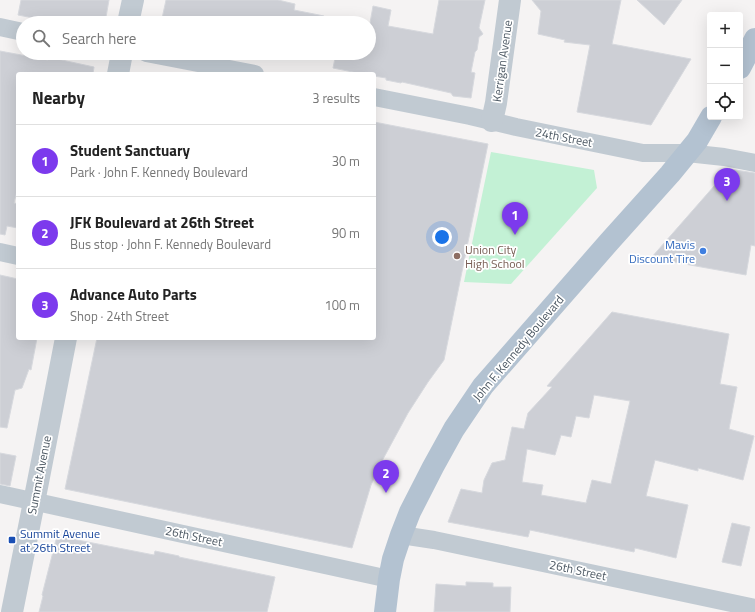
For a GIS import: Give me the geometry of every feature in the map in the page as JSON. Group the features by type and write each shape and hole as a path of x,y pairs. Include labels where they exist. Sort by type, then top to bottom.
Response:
{"main road":[{"path":"743,62 755,39"},
{"name":"John F. Kennedy Boulevard","path":"385,612 393,559 401,535 410,512 454,429 483,386 604,247 670,174 697,140 709,120"}],"street":[{"path":"130,16 133,0"},
{"name":"Kerrigan Avenue","path":"492,121 496,103 510,0"},
{"path":"0,27 16,30"},
{"path":"118,72 121,60"},
{"path":"182,60 245,72"},
{"name":"24th Street","path":"376,97 643,153 687,153 724,157 755,163"},
{"path":"0,252 16,256"},
{"name":"Summit Avenue","path":"12,612 66,340"},
{"name":"26th Street","path":"0,494 389,579"},
{"name":"26th Street","path":"401,535 434,540 755,608"}],"green space":[{"path":"491,152 594,170 597,188 511,284 464,282"}],"building":[{"path":"21,0 109,0 106,16 18,15"},
{"path":"166,0 278,0 295,4 294,10 324,16 163,16"},
{"path":"439,0 485,0 479,28 483,34 479,37 471,72 475,73 471,98 453,96 451,93 386,80 386,78 376,76 376,72 353,72 333,68 335,60 376,60 376,16 371,16 373,6 391,10 388,26 433,34"},
{"path":"532,0 621,0 612,44 691,59 651,125 577,112 590,45 564,42 565,40 538,34 541,11"},
{"path":"637,0 682,0 664,25"},
{"path":"0,51 16,54 16,60 62,60 94,67 93,72 16,72 16,194 14,203 16,204 16,228 7,226 5,235 0,234"},
{"name":"Union City High School","path":"376,122 488,144 444,360 408,413 382,461 371,485 352,548 65,489 97,340 376,340"},
{"path":"729,169 755,173 755,246 751,245 746,275 651,258"},
{"path":"0,275 16,279 16,340 37,340 31,370 29,369 22,388 15,390 7,428 0,427"},
{"path":"612,312 729,334 720,384 737,387 729,429 754,436 743,480 698,468 698,471 655,460 646,496 688,505 676,558 635,548 634,552 530,530 528,537 448,522 461,489 482,493 484,480 492,463 505,460 512,427 524,429 528,413 552,387 547,386","holes":["594,395 630,401 611,484 592,480 586,503 541,495 543,485 522,482 527,449 555,455 561,435 571,437 576,416 589,418"]},
{"path":"0,453 16,456 10,486 0,484"},
{"path":"732,523 750,527 741,566 722,562"},
{"path":"57,536 154,555 155,551 275,577 267,612 39,612"},
{"path":"466,582 493,583 493,587 511,587 510,612 434,612 436,584 466,586"}],"place":[{"name":"Advance Auto Parts","path":"727,201"},
{"name":"Student Sanctuary","path":"515,235"},
{"name":"Mavis Discount Tire","path":"703,251"},
{"name":"Union City High School","path":"457,256"},
{"name":"JFK Boulevard at 26th Street","path":"386,493"},
{"name":"Summit Avenue at 26th Street","path":"12,540"}]}
